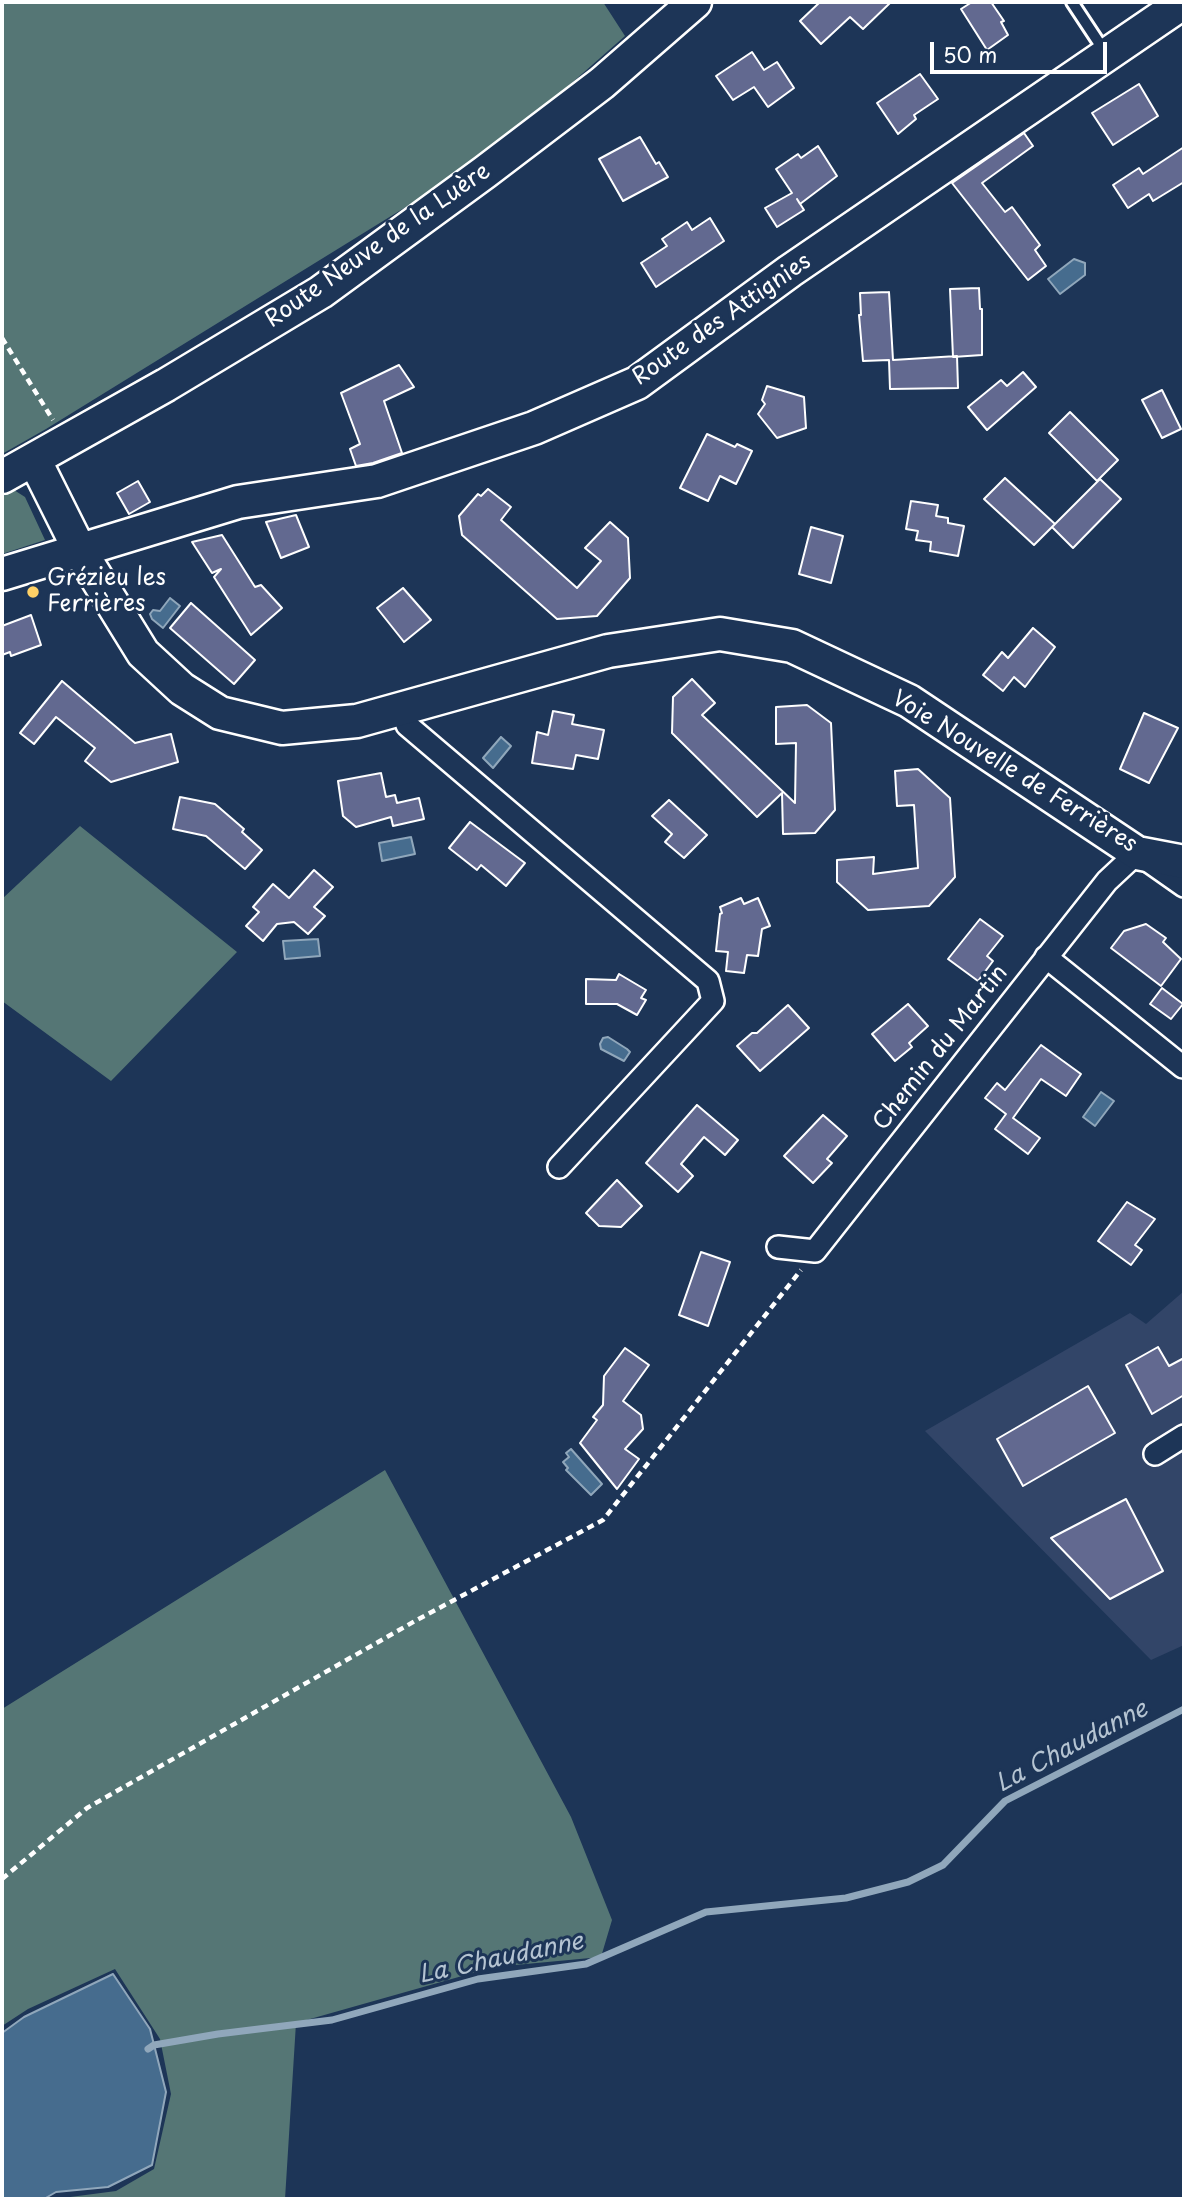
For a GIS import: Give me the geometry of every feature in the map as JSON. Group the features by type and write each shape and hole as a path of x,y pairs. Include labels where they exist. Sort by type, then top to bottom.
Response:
{"street":[{"name":"Route Neuve de la Luère","path":"2,477 166,385 321,292 591,91 695,2"},
{"name":"Route des Attignies","path":"2,574 238,502 377,481 534,428 638,383 790,271 1184,2"},
{"name":"Voie Nouvelle de Ferrières","path":"34,459 80,551 144,653 182,689 220,713 282,728 357,721 608,651 720,634 792,646 909,701 1137,853 1184,862"},
{"path":"402,708 407,725 708,981 713,1001 559,1167"},
{"path":"1137,853 1184,886"},
{"name":"Chemin du Martin","path":"815,1251 1107,881 1137,853"},
{"path":"1046,957 1182,1067"},
{"path":"778,1247 815,1251"},
{"path":"1155,1454 1184,1436"}],"lane":[{"path":"1072,2 1107,56"}],"path":[{"path":"2,338 67,441"},
{"path":"2,1879 88,1808 415,1620 603,1520 815,1251"}],"shaded area":[{"path":"1074,259 1085,263 1085,275 1060,294 1048,279"},
{"path":"170,598 180,606 163,628 150,614 153,610 160,611"},
{"path":"501,737 511,746 493,768 483,758"},
{"path":"411,837 415,854 382,861 379,843"},
{"path":"318,939 320,956 285,959 283,941"},
{"path":"608,1037 630,1052 624,1061 601,1049 603,1038"},
{"path":"1101,1092 1114,1101 1095,1126 1083,1117"},
{"path":"1184,1291 1184,1645 1151,1660 925,1431 1130,1313 1146,1324"},
{"path":"571,1449 602,1484 591,1495 566,1470 568,1468 563,1462 569,1457 566,1453"},
{"path":"113,1974 150,2029 166,2092 152,2165 108,2187 56,2192 44,2199 2,2199 2,2033 24,2017"}],"green space":[{"path":"2,2 603,2 625,36 490,155 2,454"},
{"path":"14,490 25,497 45,540 2,554 2,497"},
{"path":"80,826 237,952 111,1081 2,1001 2,899"},
{"path":"385,1470 571,1817 612,1920 601,1957 494,1967 296,2023 285,2199 55,2199 116,2191 154,2169 171,2094 160,2039 115,1969 28,2009 2,2026 2,1709"}],"building":[{"path":"820,2 891,2 863,29 850,17 821,44 800,21"},
{"path":"972,2 991,2 1004,21 1001,22 1008,35 987,50 961,9"},
{"path":"752,52 764,70 777,62 794,88 768,107 754,87 733,100 716,76"},
{"path":"920,74 938,99 914,115 916,119 898,134 877,103"},
{"path":"1139,84 1158,116 1113,145 1092,113"},
{"path":"1024,133 1033,146 982,183 1005,212 1012,207 1040,245 1035,250 1046,266 1028,280 952,183"},
{"path":"640,137 656,164 659,162 668,177 623,201 599,159"},
{"path":"818,146 837,176 800,204 804,210 777,227 765,208 792,193 776,169 798,154 801,158"},
{"path":"1184,147 1184,182 1153,201 1149,194 1128,208 1113,185 1139,168 1143,174"},
{"path":"710,218 724,241 656,287 641,263 667,246 662,239 687,222 692,230"},
{"path":"979,288 982,355 953,357 950,289"},
{"path":"889,292 893,360 957,356 958,388 890,389 889,360 863,361 860,293"},
{"path":"399,365 414,387 384,401 402,453 356,466 350,449 360,444 341,393"},
{"path":"1023,372 1036,387 987,430 968,407 1001,380 1007,386"},
{"path":"767,386 804,397 806,428 777,438 758,414 765,404 762,400"},
{"path":"1162,390 1181,429 1162,438 1142,400"},
{"path":"1070,412 1118,460 1097,481 1049,433"},
{"path":"707,434 735,447 737,444 752,451 736,484 720,476 708,501 680,488"},
{"path":"1005,478 1055,524 1034,545 984,499"},
{"path":"1100,479 1121,499 1073,548 1052,527"},
{"path":"138,481 150,502 129,514 117,493"},
{"path":"488,489 511,507 501,520 577,588 601,561 585,548 610,522 628,538 630,578 597,616 557,619 462,535 459,516 478,494 481,496"},
{"path":"911,501 938,505 936,516 948,518 948,523 964,526 958,556 930,551 931,542 916,540 918,531 906,529"},
{"path":"296,515 309,547 281,558 266,522"},
{"path":"811,527 843,536 831,583 799,574"},
{"path":"222,535 255,587 261,585 282,608 251,635 214,577 221,569 212,573 192,542"},
{"path":"403,588 431,620 404,642 377,608"},
{"path":"191,603 255,660 234,684 170,628"},
{"path":"31,615 41,645 11,656 10,652 2,655 2,626"},
{"path":"1033,628 1055,647 1025,687 1014,677 1003,691 983,675 1002,652 1008,658"},
{"path":"692,679 715,703 702,715 795,803 796,743 776,744 776,707 807,705 831,723 835,810 815,833 783,834 782,793 757,817 672,733 673,697"},
{"path":"62,681 135,743 171,734 178,762 111,782 85,761 95,748 56,717 34,744 20,733"},
{"path":"553,711 574,715 572,724 604,730 598,759 576,755 573,769 532,763 537,732 548,735"},
{"path":"1144,713 1178,728 1149,783 1120,769"},
{"path":"918,769 950,798 955,877 929,906 868,910 837,882 837,860 874,857 873,874 918,868 914,805 897,806 895,771"},
{"path":"381,773 386,797 395,795 397,803 419,798 424,819 393,826 391,817 356,827 343,816 338,781"},
{"path":"180,797 215,804 244,829 242,832 262,850 245,869 206,836 173,829"},
{"path":"669,800 707,835 684,858 665,842 672,834 652,816"},
{"path":"470,822 525,863 506,886 481,865 477,870 449,848"},
{"path":"314,870 333,887 314,907 325,916 308,934 294,922 277,924 263,941 246,926 259,912 253,907 273,884 289,898"},
{"path":"741,898 744,904 758,898 770,926 762,929 758,956 747,955 744,973 726,971 728,952 716,951 722,913 720,907"},
{"path":"980,919 1003,936 987,956 993,961 978,981 948,959"},
{"path":"1146,924 1166,938 1163,942 1181,959 1161,986 1111,948 1124,931"},
{"path":"619,974 646,990 641,998 646,1000 637,1015 617,1004 586,1004 586,979 616,980"},
{"path":"1162,988 1183,1004 1171,1019 1150,1004"},
{"path":"908,1004 928,1026 909,1043 912,1047 895,1061 872,1034"},
{"path":"788,1005 809,1028 760,1071 737,1046 752,1033 757,1033"},
{"path":"1041,1045 1081,1074 1066,1096 1041,1079 1013,1118 1040,1138 1028,1154 995,1129 1006,1114 985,1098 997,1083 1005,1090"},
{"path":"697,1105 738,1140 725,1155 704,1137 681,1164 693,1176 678,1192 646,1163"},
{"path":"823,1115 847,1136 827,1159 832,1163 813,1183 784,1156"},
{"path":"617,1180 642,1206 621,1227 599,1226 586,1213"},
{"path":"1127,1202 1155,1219 1135,1245 1142,1250 1131,1265 1098,1241"},
{"path":"701,1252 730,1262 708,1326 679,1315"},
{"path":"1158,1347 1169,1366 1184,1358 1184,1395 1152,1414 1126,1365"},
{"path":"625,1348 649,1365 623,1401 641,1415 643,1429 625,1449 639,1459 617,1489 580,1443 597,1420 593,1417 603,1405 604,1376"},
{"path":"1088,1386 1115,1433 1023,1486 997,1439"},
{"path":"1126,1499 1163,1571 1110,1599 1051,1538"}],"waterway":[{"name":"La Chaudanne","path":"148,2049 154,2045 218,2034 332,2020 478,1979 586,1964 706,1912 846,1898 908,1882 943,1865 1005,1801 1184,1709"}],"place":[{"name":"Grézieu les Ferrières","path":"33,592"}]}
